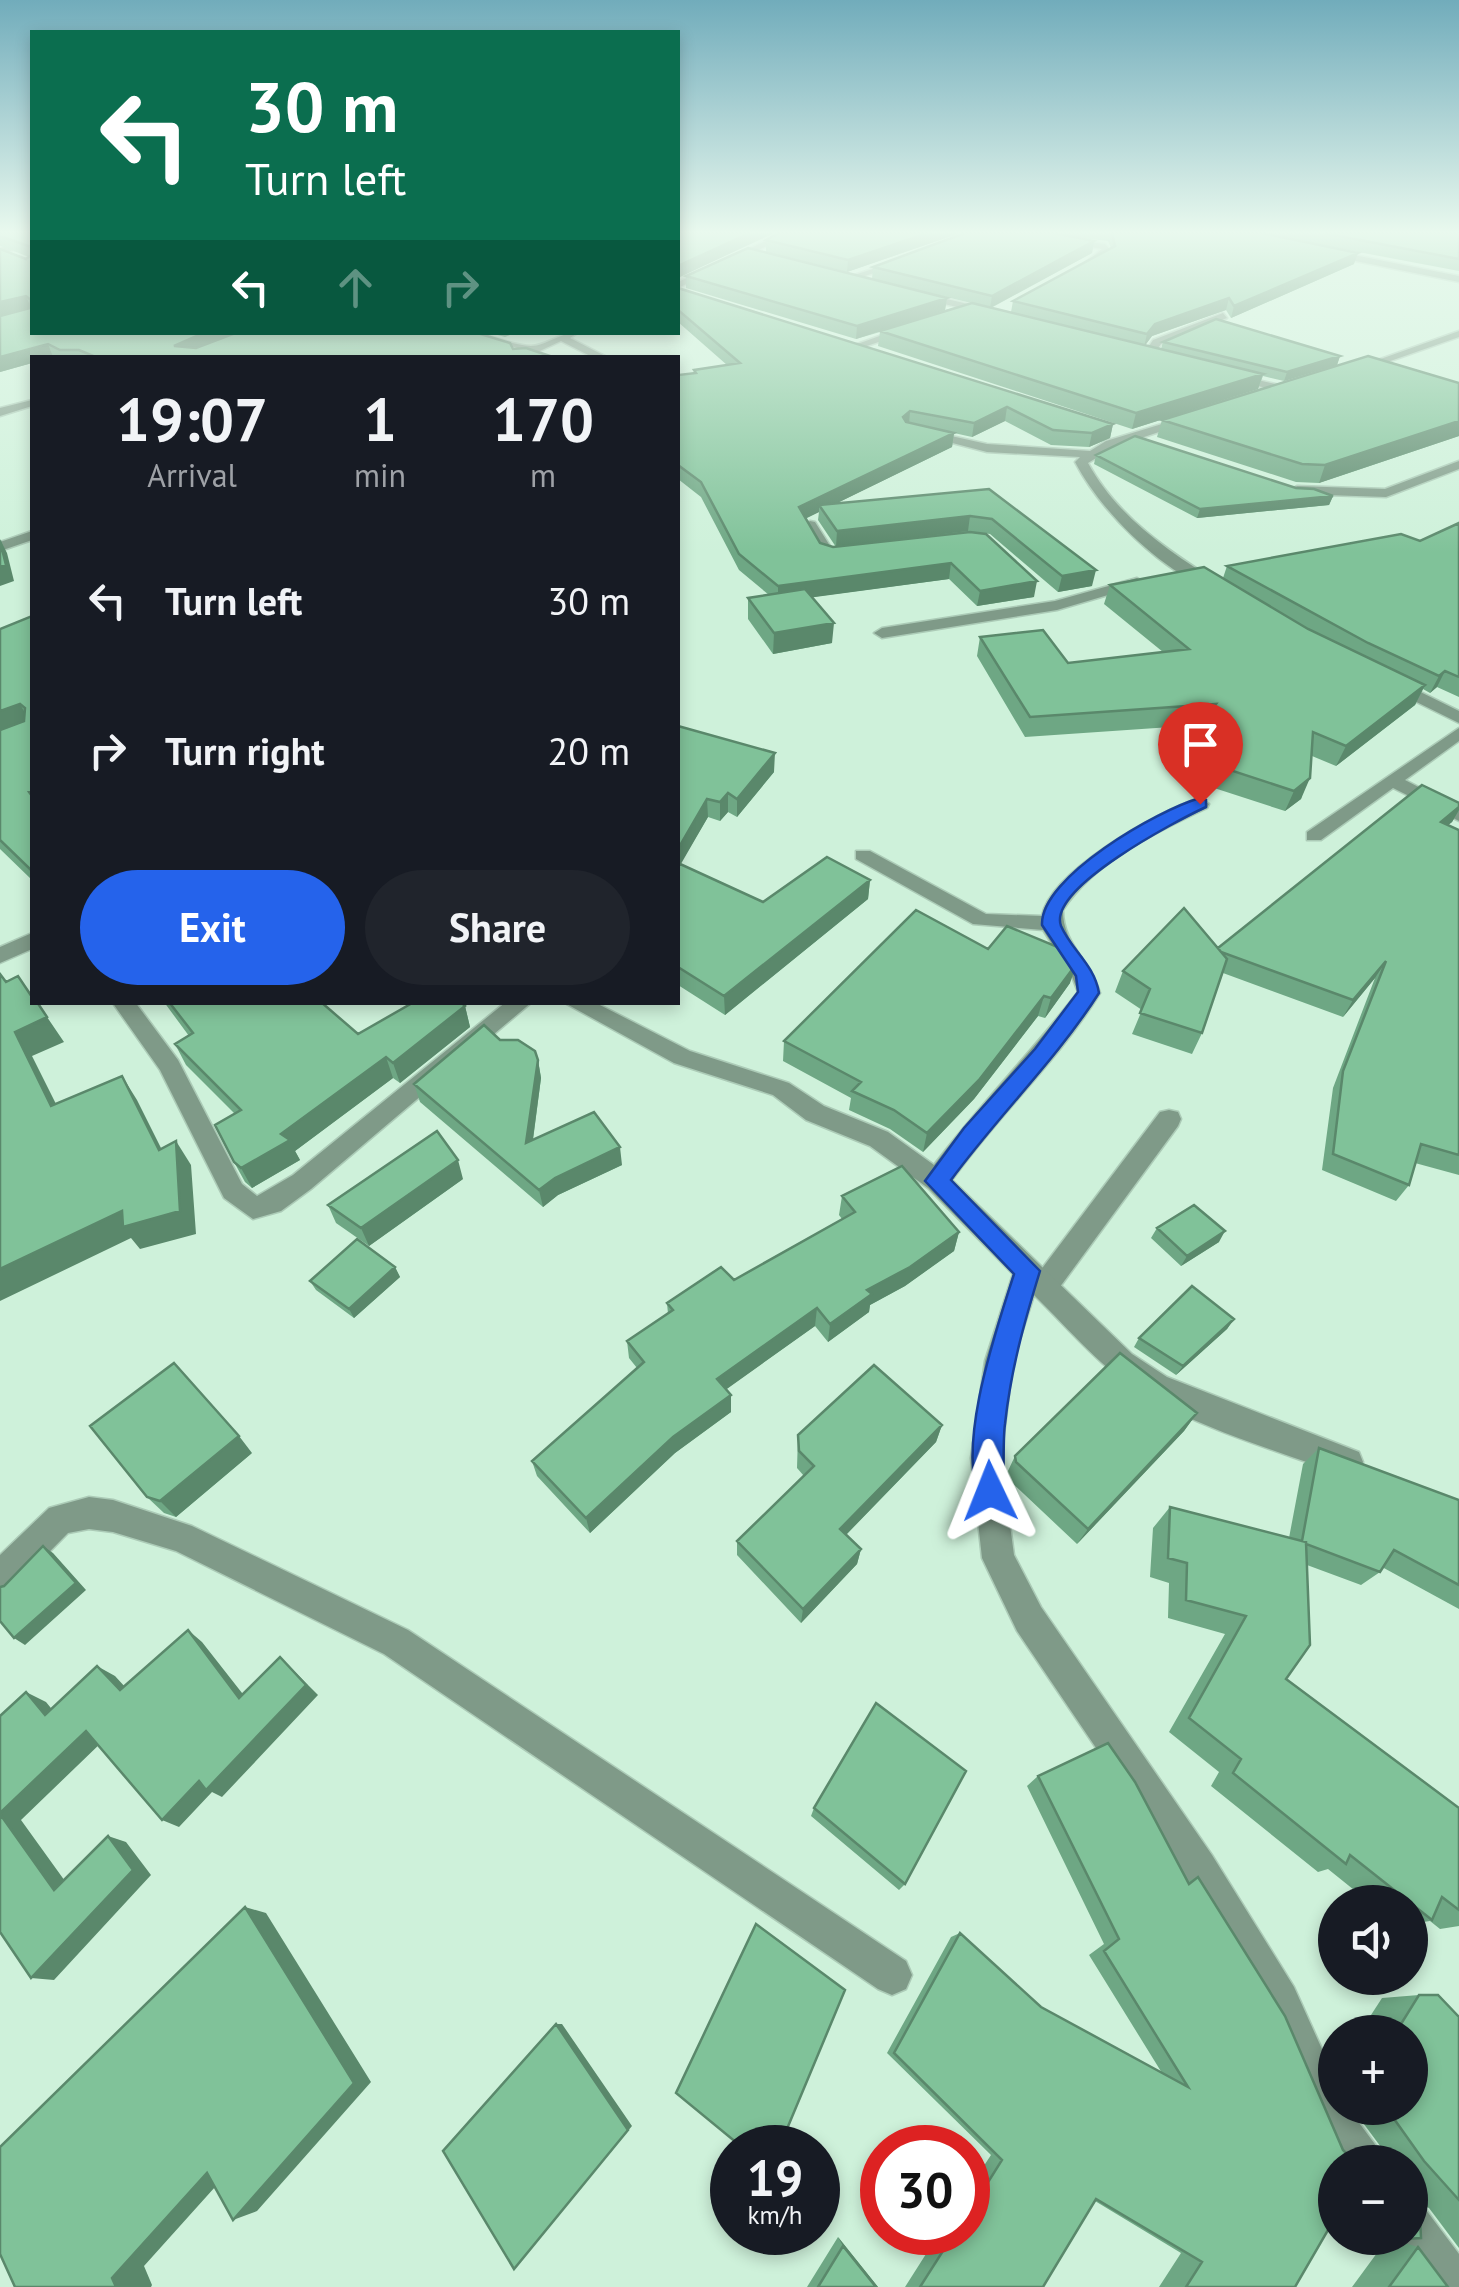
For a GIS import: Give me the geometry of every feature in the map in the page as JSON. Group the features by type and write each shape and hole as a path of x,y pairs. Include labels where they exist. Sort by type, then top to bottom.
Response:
{"street":[{"path":"497,340 535,350"},
{"path":"522,355 558,340"},
{"path":"575,340 599,355"},
{"path":"866,340 848,345 871,352"},
{"path":"1129,350 1154,357 1157,342 1163,340"},
{"path":"1337,375 1447,340"},
{"path":"1214,373 1288,390"},
{"path":"1254,400 1304,385"},
{"path":"0,412 30,404"},
{"path":"911,432 986,448 1088,454 1201,416"},
{"path":"1105,428 1149,444"},
{"path":"1088,454 1081,462 1112,507 1186,569 1235,598"},
{"path":"1284,487 1316,493 1386,493 1459,465"},
{"path":"810,525 826,552 860,552"},
{"path":"0,547 30,536"},
{"path":"1167,574 1186,569"},
{"path":"882,633 1057,606 1149,579"},
{"path":"1043,593 1057,606"},
{"path":"1372,673 1459,718"},
{"path":"1314,836 1459,733"},
{"path":"1391,780 1459,814"},
{"path":"937,1181 972,1134 1043,1055 1089,993 1086,975 1051,925 1051,913 1067,890 1111,852 1160,821 1200,804"},
{"path":"863,854 980,919 994,923 1023,918 1051,925"},
{"path":"0,956 30,941"},
{"path":"125,1005 170,1066 233,1191 253,1208 272,1204 302,1182 517,1005"},
{"path":"580,1005 682,1056 781,1089 816,1112 879,1140 937,1181 1122,1363 1157,1387 1192,1404 1370,1470"},
{"path":"1169,1118 1036,1279 999,1362 986,1458 998,1558 1029,1620 1199,1868 1280,2001 1336,2129 1349,2145"},
{"path":"0,1578 60,1519 89,1513 112,1516 181,1536 396,1642 892,1975"},
{"path":"1428,2250 1456,2287"}],"building":[{"path":"0,340 188,340 174,346 196,348 218,340 499,340 510,343 513,349 526,348 547,355 91,355 48,344 0,357"},
{"path":"713,340 843,340 1113,424 1092,433 1053,430 1007,407 974,423 910,411 903,417 906,422 954,433 799,507 820,543 833,547 970,532 986,534 1037,581 980,591 951,563 778,586 739,554 701,482 680,466 680,375 740,363"},
{"path":"907,340 1123,340 1263,374 1136,413"},
{"path":"1285,340 1340,356 1287,372 1163,342"},
{"path":"1368,356 1459,383 1459,421 1325,465 1302,464 1162,420"},
{"path":"1135,436 1296,488 1333,496 1200,509 1096,455"},
{"path":"989,489 1096,570 1062,576 992,519 970,516 837,531 819,505"},
{"path":"1459,523 1459,677 1445,671 1439,676 1368,643 1227,566 1401,534 1420,541"},
{"path":"0,541 6,565 0,567"},
{"path":"1204,567 1308,629 1425,685 1346,746 1313,732 1310,778 1294,791 1178,753 1216,704 1030,717 980,637 1043,630 1068,663 1189,649 1110,585"},
{"path":"805,589 834,623 774,633 748,598"},
{"path":"30,617 30,869 0,840 0,730 24,721 25,708 20,704 0,711 0,629"},
{"path":"680,727 775,753 737,799 728,793 720,802 707,799 680,846"},
{"path":"1422,785 1459,803 1441,822 1459,830 1459,1155 1421,1144 1409,1185 1333,1154 1343,1071 1386,961 1353,1000 1218,948"},
{"path":"827,857 870,880 724,996 680,968 680,864 763,902"},
{"path":"1184,908 1227,959 1202,1033 1140,1013 1150,989 1123,971"},
{"path":"916,910 988,949 1007,926 1072,953 1077,963 1051,998 1044,996 979,1080 927,1133 894,1110 852,1091 861,1082 784,1041"},
{"path":"0,974 6,982 18,976 30,994 30,1005 39,1005 47,1017 15,1032 51,1106 122,1076 159,1150 176,1141 180,1211 123,1227 122,1211 0,1269"},
{"path":"171,1005 324,1005 358,1034 409,1005 465,1006 393,1063 386,1057 281,1134 290,1140 241,1168 215,1125 241,1110 175,1044 193,1033"},
{"path":"484,1025 500,1040 518,1040 535,1051 538,1060 526,1143 594,1112 620,1147 555,1178 539,1190 414,1084"},
{"path":"437,1131 458,1160 361,1228 328,1205"},
{"path":"902,1166 959,1232 910,1267 867,1290 872,1294 830,1324 817,1308 717,1379 731,1395 673,1437 586,1518 532,1461 644,1362 627,1341 673,1310 667,1303 721,1267 734,1280 855,1212 842,1196"},
{"path":"1194,1205 1225,1231 1187,1256 1157,1228"},
{"path":"357,1239 395,1267 349,1309 310,1281"},
{"path":"1192,1286 1234,1319 1183,1366 1139,1338"},
{"path":"1120,1353 1197,1413 1088,1529 1016,1462 1015,1456"},
{"path":"174,1363 239,1436 160,1501 147,1497 90,1426"},
{"path":"874,1365 942,1425 840,1529 861,1549 803,1609 737,1541 814,1466 799,1451 798,1435"},
{"path":"1319,1448 1459,1500 1459,1585 1394,1550 1380,1572 1302,1541"},
{"path":"1170,1507 1306,1542 1310,1645 1286,1679 1459,1808 1459,1910 1442,1897 1432,1920 1428,1917 1428,1885 1388,1885 1350,1855 1346,1864 1233,1773 1241,1759 1189,1718 1246,1616 1186,1600 1187,1563 1168,1558"},
{"path":"43,1546 76,1583 14,1638 0,1621 0,1587"},
{"path":"188,1630 239,1698 280,1657 306,1685 206,1790 199,1781 162,1820 86,1731 0,1813 0,1716 26,1692 45,1715 97,1666 120,1690"},
{"path":"876,1703 966,1771 905,1884 814,1808"},
{"path":"1108,1743 1135,1782 1189,1884 1198,1877 1285,2016 1318,2092 1318,2125 1332,2125 1341,2145 1318,2145 1318,2247 1295,2287 1186,2287 1202,2262 1096,2199 1043,2287 920,2287 940,2255 990,2255 990,2179 1002,2160 990,2148 990,2125 967,2125 894,2053 960,1933 1041,2007 1188,2087 1104,1951 1119,1939 1038,1776"},
{"path":"0,1814 54,1890 108,1836 133,1870 31,1978 0,1932"},
{"path":"245,1907 354,2083 233,2220 207,2173 112,2278 116,2287 15,2287 0,2254 0,2147"},
{"path":"756,1924 845,1990 789,2125 715,2125 676,2093"},
{"path":"1419,1995 1438,1995 1459,2017 1459,2200 1428,2165 1428,2145 1413,2145 1398,2125 1428,2125 1428,2015 1407,2015"},
{"path":"556,2024 628,2130 514,2269 443,2151"},
{"path":"843,2246 876,2287 818,2287"},
{"path":"1412,2255 1424,2255 1448,2287 1389,2287"}],"route":[{"path":"990,1491 986,1458 999,1362 1028,1271 937,1181 972,1134 1043,1055 1089,993 1086,975 1051,925 1051,913 1067,890 1111,852 1160,821 1200,804"}]}
